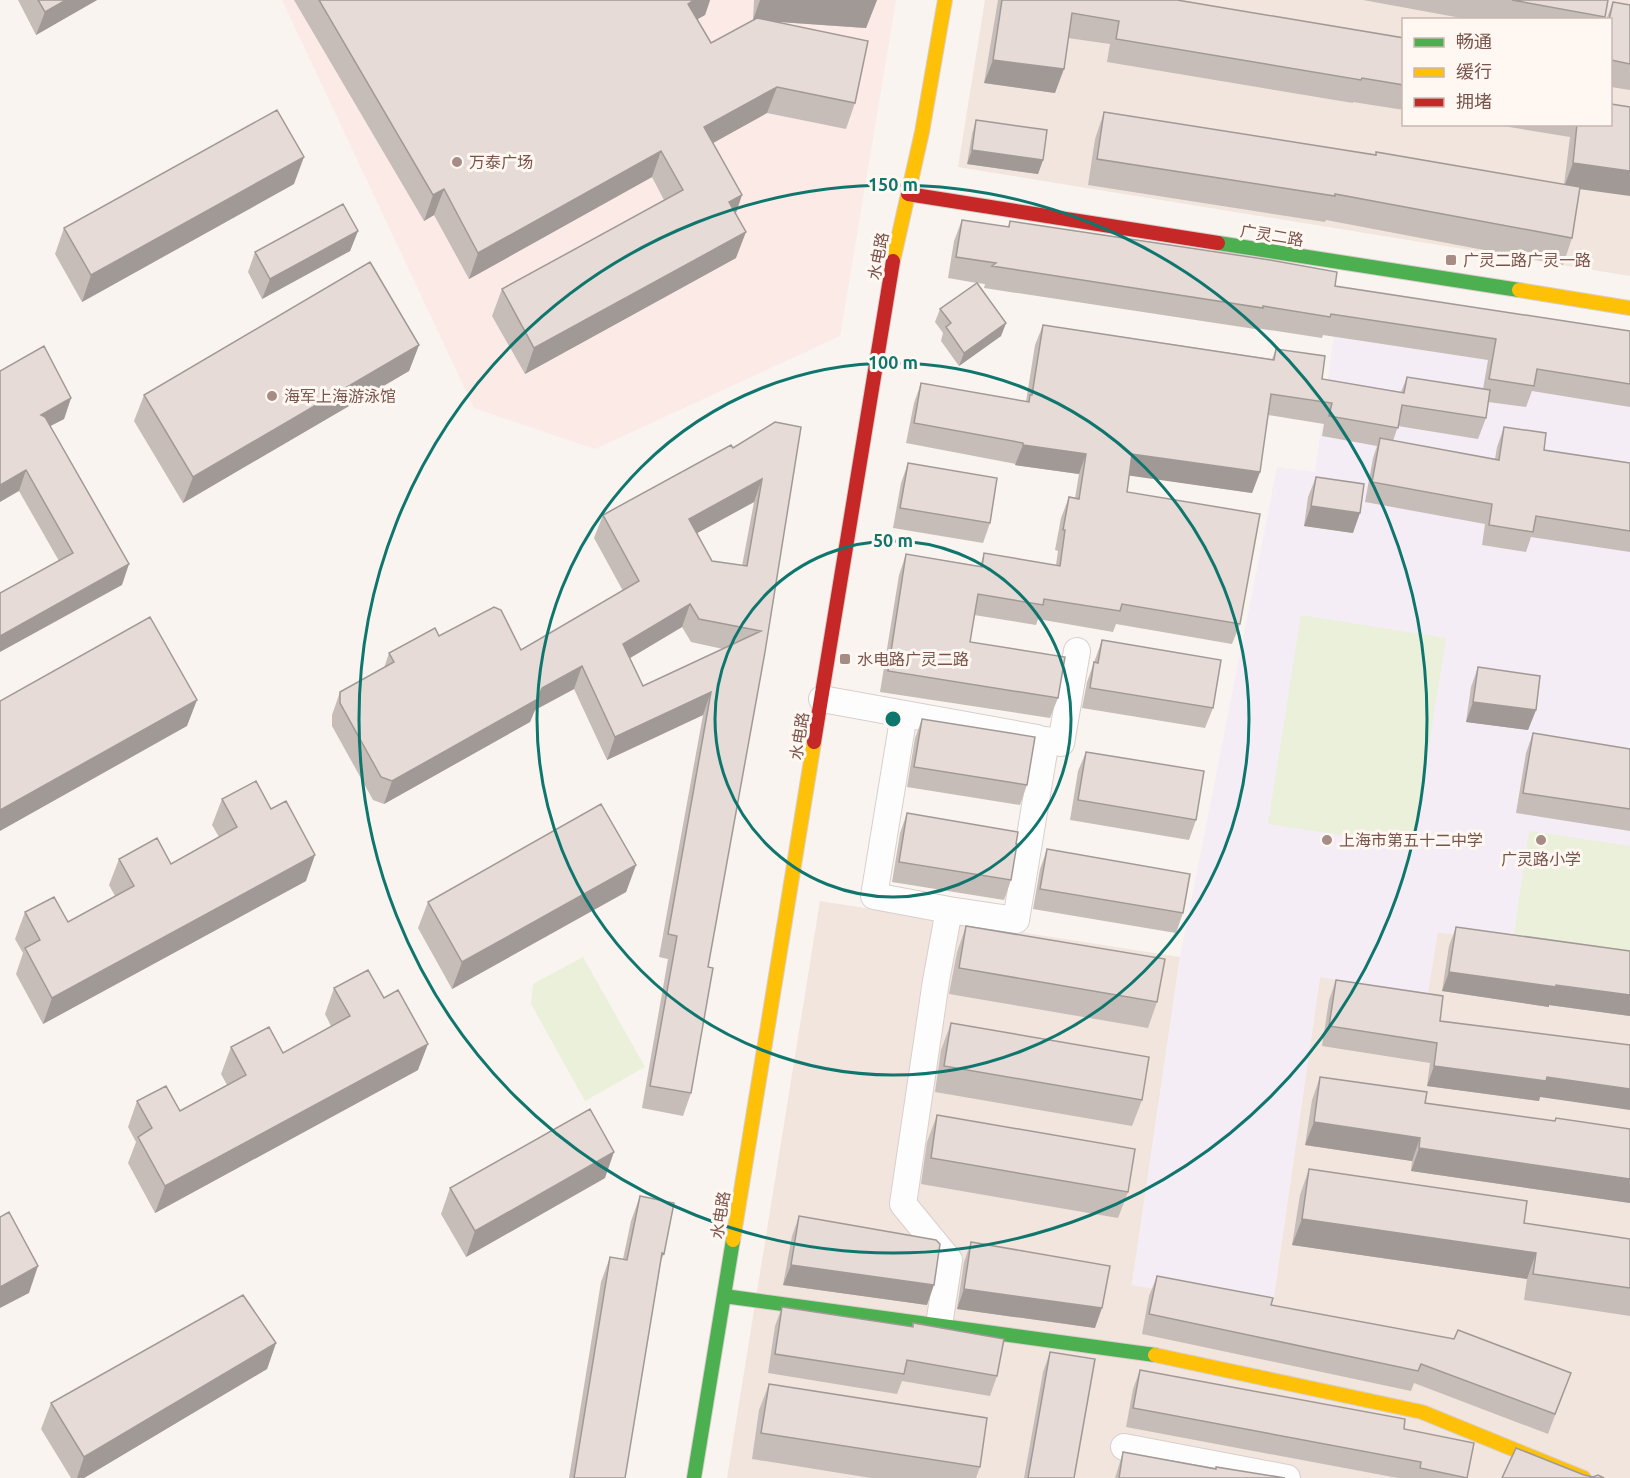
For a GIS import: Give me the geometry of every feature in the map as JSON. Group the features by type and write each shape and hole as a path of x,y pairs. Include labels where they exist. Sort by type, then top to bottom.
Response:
{"street":[{"name":"水电路","path":"694,1478 894,259 922,132 945,0"},
{"name":"广灵二路","path":"908,194 1630,308"},
{"path":"822,699 1061,743 1077,651"},
{"path":"904,714 874,896 949,910 1016,920 1046,740"},
{"path":"939,1325 949,1260 903,1204 936,981 949,910"},
{"path":"723,1296 1150,1354 1422,1412 1584,1478"},
{"path":"1124,1447 1287,1478"}],"shaded area":[{"name":"万泰广场","path":"282,0 896,0 840,336 595,449 474,408"},
{"path":"985,0 1630,0 1630,276 958,167"},
{"name":"上海市第五十二中学","path":"1338,306 1630,352 1630,960 1438,932 1428,994 1320,977 1272,1310 1132,1285 1180,957 1277,467 1315,472"},
{"path":"820,901 1180,957 1132,1284 1272,1309 1320,977 1427,994 1437,932 1630,960 1630,1478 727,1478"}],"green space":[{"path":"1301,615 1446,638 1413,846 1268,824"},
{"path":"1529,831 1630,846 1630,959 1513,942"},
{"path":"583,957 645,1067 585,1101 531,1004 533,984"}],"building":[{"path":"38,0 66,0 45,12"},
{"path":"319,0 694,0 688,4 711,43 757,18 868,41 855,103 777,87 704,127 742,195 729,202 746,232 534,348 502,289 683,190 661,151 478,253 444,189 433,195"},
{"path":"1002,0 1177,0 1402,38 1402,85 1362,78 1361,80 1116,39 1119,21 1072,13 1064,69 993,60"},
{"path":"1512,0 1608,0 1605,17"},
{"path":"1613,2 1630,5 1630,64 1612,60 1612,18 1609,18"},
{"path":"1612,104 1630,107 1630,171 1573,163 1577,126 1612,126"},
{"path":"277,110 304,157 91,275 64,228"},
{"path":"1104,112 1376,155 1376,152 1580,187 1572,238 1335,194 1335,196 1097,159"},
{"path":"976,120 1047,130 1043,160 972,150"},
{"path":"343,204 358,231 270,279 255,252"},
{"path":"962,220 1009,227 1010,221 1270,260 1337,272 1335,286 1630,331 1630,384 1537,369 1534,386 1489,379 1496,339 1331,314 1330,317 1263,306 1263,308 992,266 996,263 956,257"},
{"name":"海军上海游泳馆","path":"370,262 419,345 193,477 144,395"},
{"path":"977,283 1006,323 964,353 946,327 951,323 940,309"},
{"path":"1043,325 1274,360 1276,349 1325,356 1322,379 1404,393 1407,377 1490,390 1486,418 1402,405 1398,428 1329,416 1332,403 1271,394 1260,472 1132,454 1127,492 1260,514 1240,624 1122,604 1120,611 1044,599 1043,605 978,594 970,642 1065,657 1058,698 888,671 906,554 982,567 984,553 1060,566 1069,497 1079,499 1086,454 1023,445 1023,443 914,423 921,383 1029,402"},
{"path":"44,346 71,398 41,415 45,417 129,564 0,636 0,593 73,553 26,470 0,485 0,371"},
{"path":"775,422 801,427 765,652 708,967 713,968 691,1093 650,1086 677,936 668,934 711,692 615,737 582,666 542,688 538,699 392,781 381,777 340,703 340,692 394,662 389,653 435,628 439,636 494,607 501,610 521,650 639,581 603,515 731,445 733,448","holes":["762,479 747,566 712,561 689,519","690,604 699,619 761,631 643,686 623,644"]},
{"path":"1504,427 1546,433 1544,450 1630,463 1630,531 1536,516 1533,532 1489,525 1492,504 1372,482 1380,438 1499,460"},
{"path":"908,463 997,478 990,523 900,508"},
{"path":"1316,477 1364,484 1360,513 1311,506"},
{"path":"150,617 197,700 0,810 0,701"},
{"path":"1102,640 1221,660 1213,708 1090,688 1094,662 1098,663"},
{"path":"1478,667 1540,676 1536,710 1473,702"},
{"path":"922,719 1035,737 1027,785 914,767"},
{"path":"1533,733 1630,749 1630,809 1523,793"},
{"path":"1086,752 1204,771 1196,820 1078,800"},
{"path":"256,781 271,809 286,801 315,855 52,998 25,948 40,940 25,912 54,897 68,922 134,886 119,859 157,838 171,864 237,827 222,799"},
{"path":"601,804 636,865 462,962 428,902"},
{"path":"907,813 1018,832 1011,880 899,862"},
{"path":"1047,849 1190,874 1183,913 1040,889"},
{"path":"966,926 1165,959 1157,1002 959,968"},
{"path":"1456,927 1630,951 1630,995 1449,972"},
{"path":"368,970 384,998 398,990 428,1044 165,1186 138,1137 152,1128 137,1101 166,1086 180,1111 246,1075 231,1047 269,1027 283,1053 350,1016 334,988"},
{"path":"1336,980 1443,996 1440,1021 1630,1045 1630,1089 1547,1077 1546,1081 1434,1066 1437,1043 1329,1026"},
{"path":"951,1023 1149,1057 1142,1100 944,1066"},
{"path":"1320,1077 1427,1092 1425,1103 1630,1129 1630,1179 1419,1148 1420,1138 1314,1122"},
{"path":"590,1109 614,1152 475,1231 450,1188"},
{"path":"937,1115 1135,1149 1128,1192 931,1158"},
{"path":"1309,1169 1527,1201 1524,1223 1630,1239 1630,1288 1533,1274 1536,1253 1302,1219"},
{"path":"640,1196 674,1203 664,1254 662,1253 625,1478 574,1478 610,1257 627,1260"},
{"path":"9,1212 38,1266 0,1287 0,1217"},
{"path":"799,1216 936,1240 940,1244 934,1285 791,1265"},
{"path":"971,1242 1110,1266 1102,1308 964,1289"},
{"path":"1157,1276 1273,1298 1271,1305 1454,1339 1458,1330 1571,1373 1555,1414 1421,1364 1418,1371 1149,1314"},
{"path":"243,1295 276,1343 84,1457 51,1403"},
{"path":"782,1307 913,1327 913,1323 1004,1339 997,1376 907,1360 904,1374 775,1354"},
{"path":"1050,1352 1095,1359 1074,1478 1028,1478"},
{"path":"1140,1370 1405,1419 1404,1429 1474,1443 1467,1478 1420,1468 1421,1462 1133,1408"},
{"path":"769,1384 987,1418 980,1467 761,1433"},
{"path":"1516,1448 1584,1475 1593,1477 1598,1475 1604,1478 1502,1478"},
{"path":"1123,1452 1216,1469 1216,1467 1285,1478 1119,1478"}],"traffic: fast":[{"path":"1218,243 1519,290"},
{"path":"694,1478 733,1240"},
{"path":"724,1296 1155,1355"}],"traffic: slow":[{"path":"893,261 922,132 945,0"},
{"path":"1519,290 1630,308"},
{"path":"733,1240 814,742"},
{"path":"1155,1355 1422,1412 1584,1478"}],"traffic: jam":[{"path":"908,194 1218,243"},
{"path":"814,742 893,261"}],"place":[{"name":"万泰广场","path":"457,162"},
{"name":"广灵二路广灵一路","path":"1451,260"},
{"name":"海军上海游泳馆","path":"272,396"},
{"name":"水电路广灵二路","path":"845,659"},
{"name":"上海市第五十二中学","path":"1327,840"},
{"name":"广灵路小学","path":"1541,840"}]}
